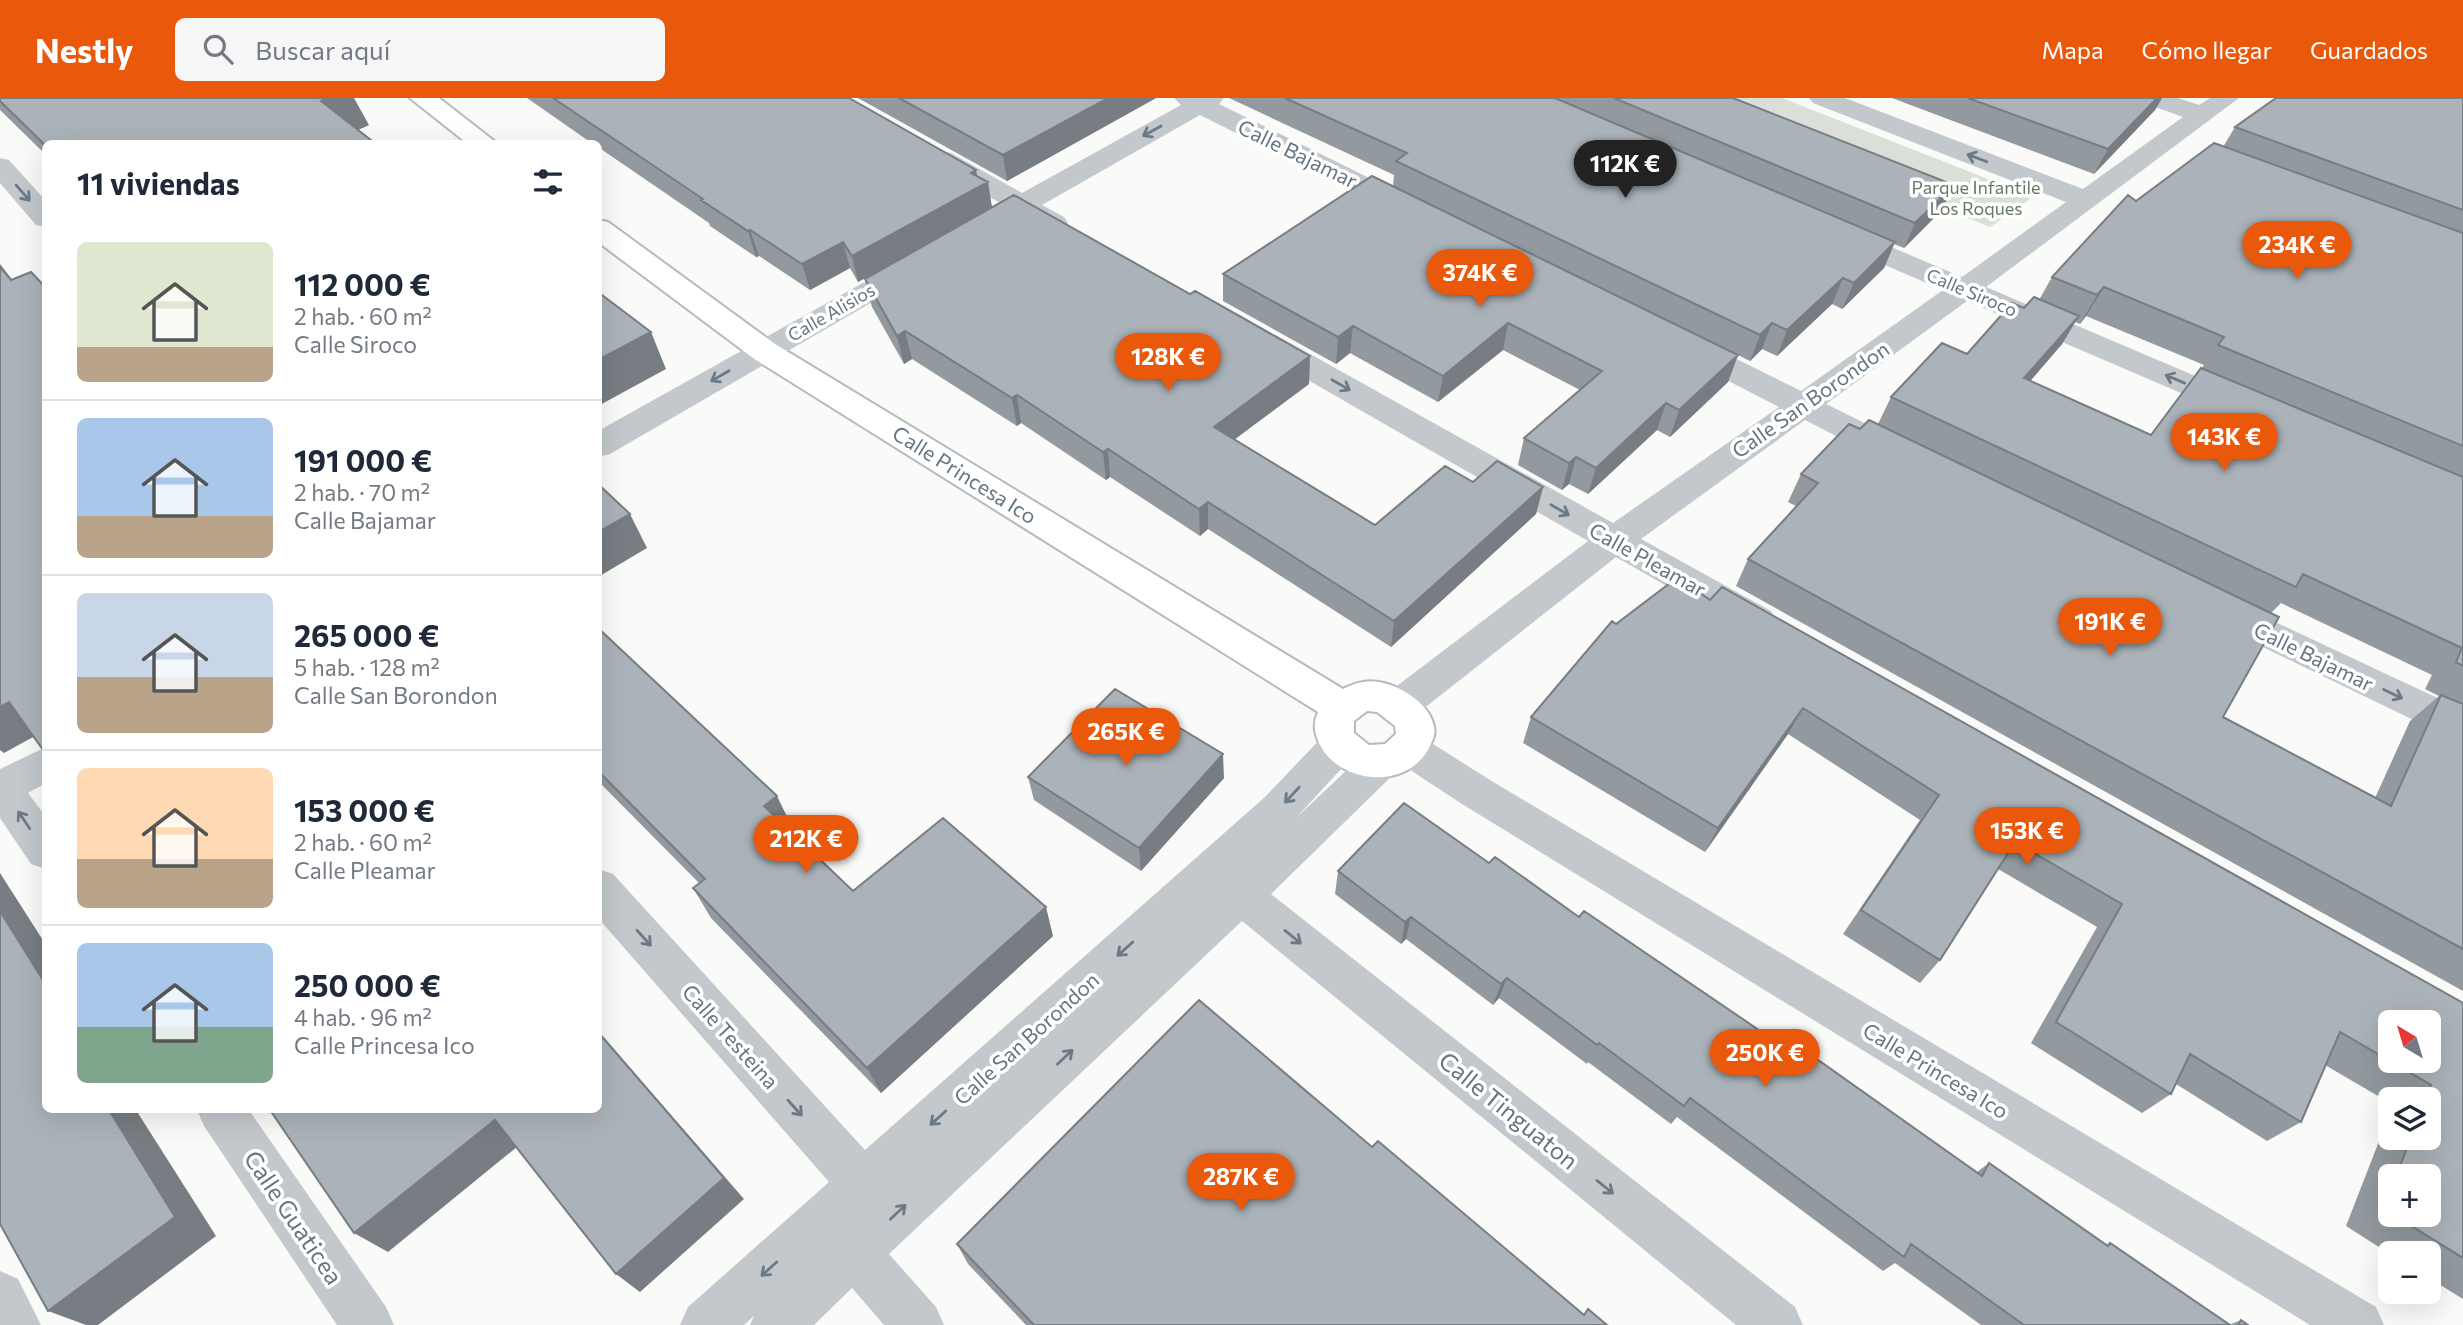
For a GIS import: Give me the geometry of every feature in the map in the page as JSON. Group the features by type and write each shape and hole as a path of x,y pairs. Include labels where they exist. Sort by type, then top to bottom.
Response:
{"main road":[{"path":"423,98 480,140"},
{"name":"Calle Princesa Ico","path":"602,231 764,351 1340,726"},
{"path":"1381,696 1396,738 1366,761 1350,755 1340,726 1350,699 1381,696"}],"street":[{"path":"1822,98 2087,200"},
{"path":"2153,98 2214,106"},
{"path":"976,230 1200,100"},
{"name":"Calle Bajamar","path":"1200,100 1435,221"},
{"name":"Calle San Borondon","path":"776,1325 1240,894 1396,738 1464,652 1613,539 2087,200 2174,150 2214,106"},
{"path":"916,145 1082,238"},
{"path":"0,166 42,214"},
{"name":"Calle Siroco","path":"1812,224 2259,415"},
{"name":"Calle Alisios","path":"602,444 941,250"},
{"name":"Calle Pleamar","path":"1237,326 1783,635"},
{"path":"1669,338 1805,404 1923,466"},
{"name":"Calle Bajamar","path":"2199,600 2463,729"},
{"name":"Calle San Borondon","path":"706,1325 1279,809 1340,726"},
{"name":"Calle Princesa Ico","path":"1396,738 1488,799 2358,1325"},
{"path":"42,765 1,789 42,845"},
{"name":"Calle Testeina","path":"602,891 863,1185"},
{"name":"Calle Tinguaton","path":"1240,894 1777,1325"},
{"name":"Calle Guaticea","path":"223,1113 368,1325"},
{"path":"855,1253 918,1325"},
{"path":"0,1297 15,1325"}],"green space":[{"name":"Parque Infantile Los Roques","path":"1672,98 1782,98 2026,194 2030,199 1990,227"}],"building":[{"path":"0,98 328,98 321,101 371,140 42,142"},
{"path":"553,98 849,98 976,170 971,173 988,182 852,256 843,242 802,264 701,200 703,199"},
{"path":"899,98 1108,98 1003,155"},
{"path":"1285,98 1555,98 1895,242 1854,283 1843,278 1787,330 1772,323 1760,335 1396,161 1407,153"},
{"path":"1614,98 1733,98 1954,185 1915,223"},
{"path":"1968,98 2157,98 2108,149"},
{"path":"2276,98 2463,98 2463,210 2235,127"},
{"path":"2214,143 2463,233 2463,446 2218,345 2224,337 2104,287 2097,295 2052,277 2128,195 2136,201"},
{"path":"1372,176 1738,355 1679,410 1666,403 1596,468 1576,457 1569,463 1524,438 1602,371 1508,323 1443,376 1353,326 1338,337 1223,274"},
{"path":"1014,195 1190,294 1195,291 1310,356 1214,427 1375,525 1445,466 1473,482 1497,461 1543,487 1394,621 1208,502 1199,509 1108,449 1103,452 1017,395 1012,398 905,331 897,336 865,279"},
{"path":"0,267 11,280 31,272 42,284 42,748 9,702 0,707"},
{"path":"602,295 651,332 602,358"},
{"path":"2034,297 2079,316 2024,378 2151,435 2201,368 2463,477 2463,666 2456,662 2462,648 2303,574 2296,587 1891,397 1942,343 1967,354 2012,303 2024,308"},
{"path":"1869,420 2279,617 2223,717 2391,806 2441,695 2463,704 2463,949 1748,559 1818,483 1801,474 1849,424 1860,429"},
{"path":"602,488 630,514 602,530"},
{"path":"1678,577 1710,600 1722,587 2463,1003 2463,1258 2441,1244 2441,1241 2436,1241 2413,1227 2441,1227 2441,1164 2401,1164 2406,1150 2441,1150 2441,1087 2430,1087 2431,1085 2410,1073 2441,1073 2441,1010 2378,1010 2378,1054 2340,1032 2301,1122 2190,1054 2171,1094 2056,1022 2122,904 2015,842 1940,960 1861,910 1939,795 1803,708 1718,828 1531,717 1612,621 1616,624"},
{"path":"602,632 777,796 764,806 853,891 943,818 1046,907 867,1068 693,888 705,879 602,775"},
{"path":"1115,689 1223,754 1139,848 1028,777"},
{"path":"1404,803 1489,863 1495,857 1579,917 1584,911 1775,1041 1780,1033 1982,1176 1989,1163 2108,1246 2110,1243 2230,1325 2024,1325 1911,1244 1904,1257 1690,1098 1684,1106 1507,978 1501,984 1411,917 1405,922 1338,871"},
{"path":"0,911 42,979 42,1113 111,1113 175,1217 48,1311 0,1224"},
{"path":"1199,1000 1372,1147 1378,1141 1584,1315 1588,1309 1607,1325 1034,1325 957,1244"},
{"path":"602,1037 724,1178 616,1274 495,1120 354,1233 272,1113 602,1113"}]}
